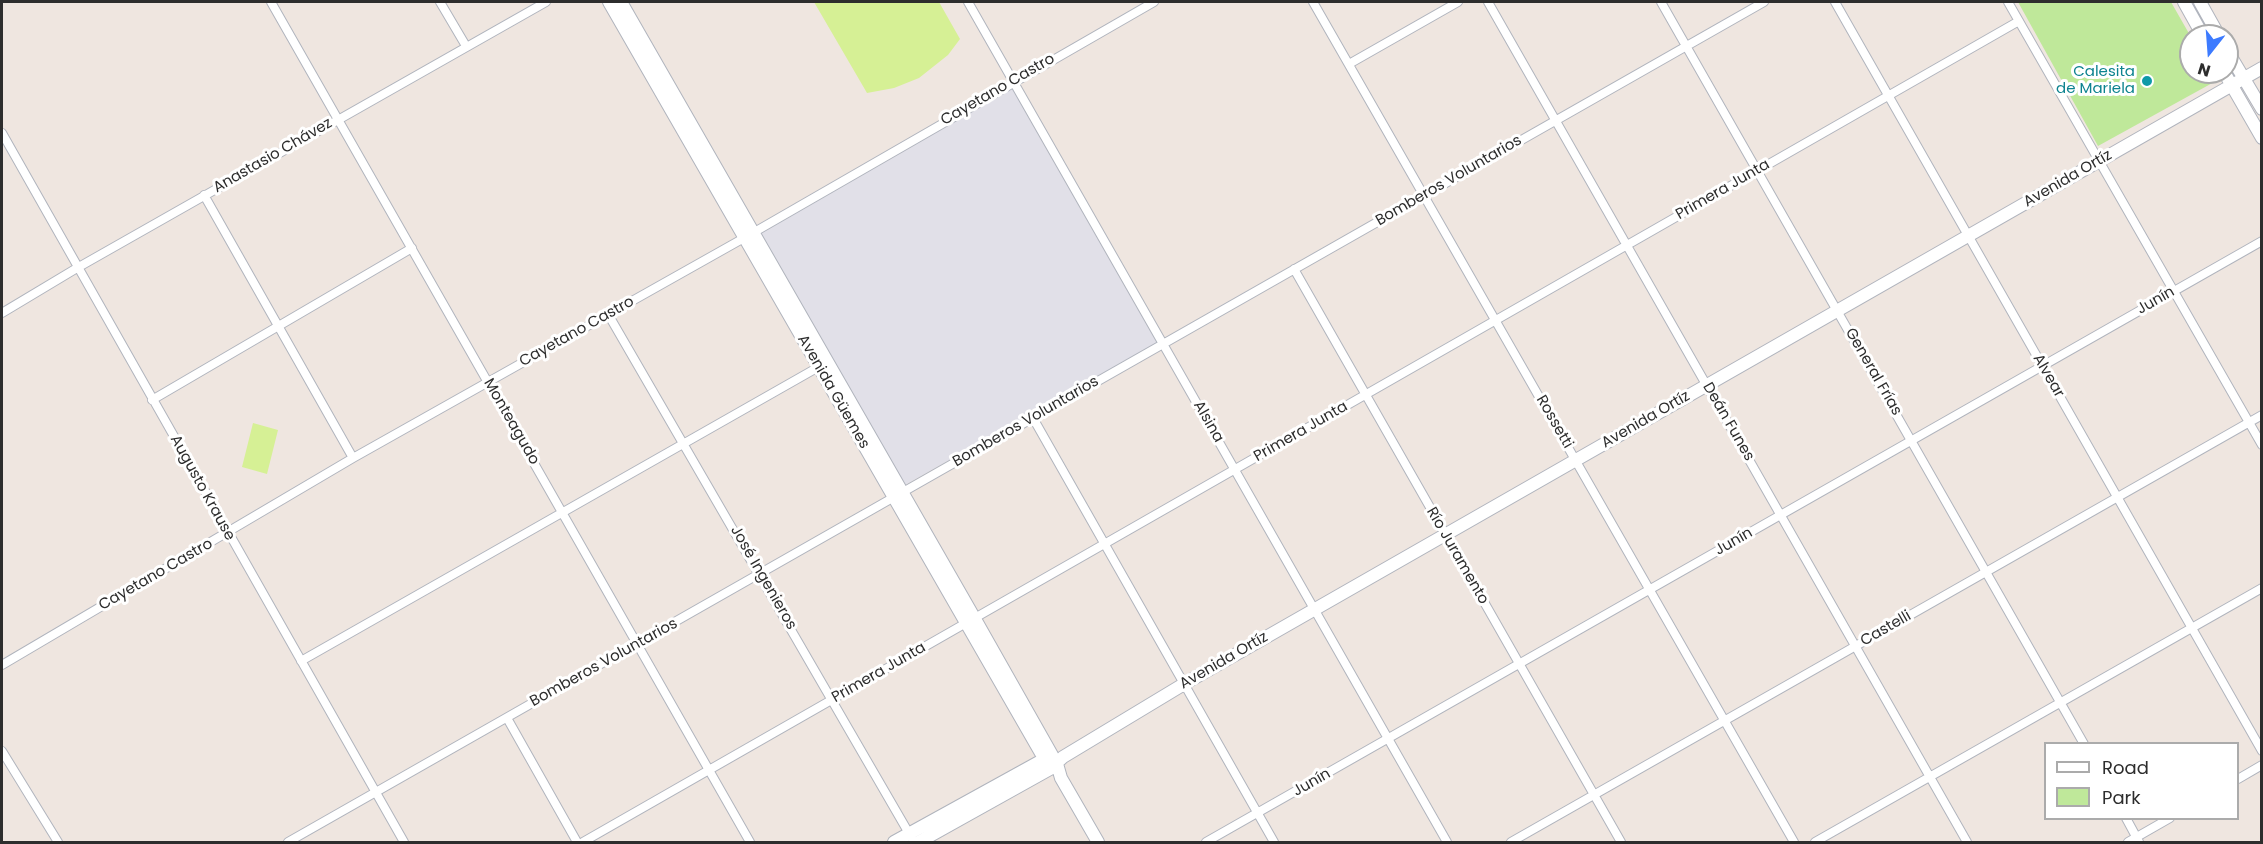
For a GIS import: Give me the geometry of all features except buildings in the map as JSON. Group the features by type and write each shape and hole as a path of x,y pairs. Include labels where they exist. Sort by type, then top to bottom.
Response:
{"main road":[{"name":"Avenida Güemes","path":"609,2 749,235 1098,843"},
{"name":"Avenida Güemes","path":"621,2 749,235"},
{"path":"2184,2 2196,24"},
{"path":"2200,2 2212,24"},
{"name":"Avenida Ortíz","path":"919,843 1184,684 2262,68"},
{"path":"2239,71 2262,109"},
{"path":"2231,85 2262,138"},
{"name":"Avenida Ortíz","path":"894,843 911,838 1053,761"}],"street":[{"name":"Monteagudo","path":"271,2 750,843"},
{"path":"440,2 466,46"},
{"name":"Anastasio Chávez","path":"2,312 546,2"},
{"name":"Alsina","path":"968,2 1448,843"},
{"name":"Cayetano Castro","path":"2,665 353,458 749,235 1143,4 1154,2"},
{"name":"Rossetti","path":"1314,2 1794,843"},
{"path":"1349,64 1458,2"},
{"name":"Deán Funes","path":"1488,2 1967,843"},
{"name":"General Frías","path":"1661,2 2083,742"},
{"name":"Bomberos Voluntarios","path":"288,843 1764,2"},
{"name":"Alvear","path":"1835,2 2262,751"},
{"path":"2008,2 2262,445"},
{"name":"Primera Junta","path":"583,843 2019,21"},
{"name":"Augusto Krause","path":"2,133 404,843"},
{"path":"204,195 353,458"},
{"name":"Junín","path":"1206,843 2262,241"},
{"path":"152,400 412,248"},
{"name":"Río Juramento","path":"1294,269 1621,843"},
{"name":"José Ingenieros","path":"609,314 833,699 911,838"},
{"path":"301,661 824,365"},
{"name":"Castelli","path":"1511,843 2262,415"},
{"path":"1033,418 1274,843"},
{"path":"1815,843 2262,588"},
{"path":"507,718 577,843"},
{"path":"2,751 58,843"},
{"path":"2239,778 2262,765"},
{"path":"2127,820 2139,840"},
{"path":"2128,843 2139,840 2169,820"}],"shaded area":[{"path":"1012,86 1158,342 905,485 759,233"}],"green space":[{"path":"814,2 939,2 960,39 948,55 919,78 894,88 867,93"},
{"path":"2018,2 2171,2 2184,24 2179,24 2179,84 2211,84 2098,146"},
{"path":"253,423 278,430 267,474 242,467"}],"place":[{"name":"Calesita de Mariela","path":"2147,81"}]}
